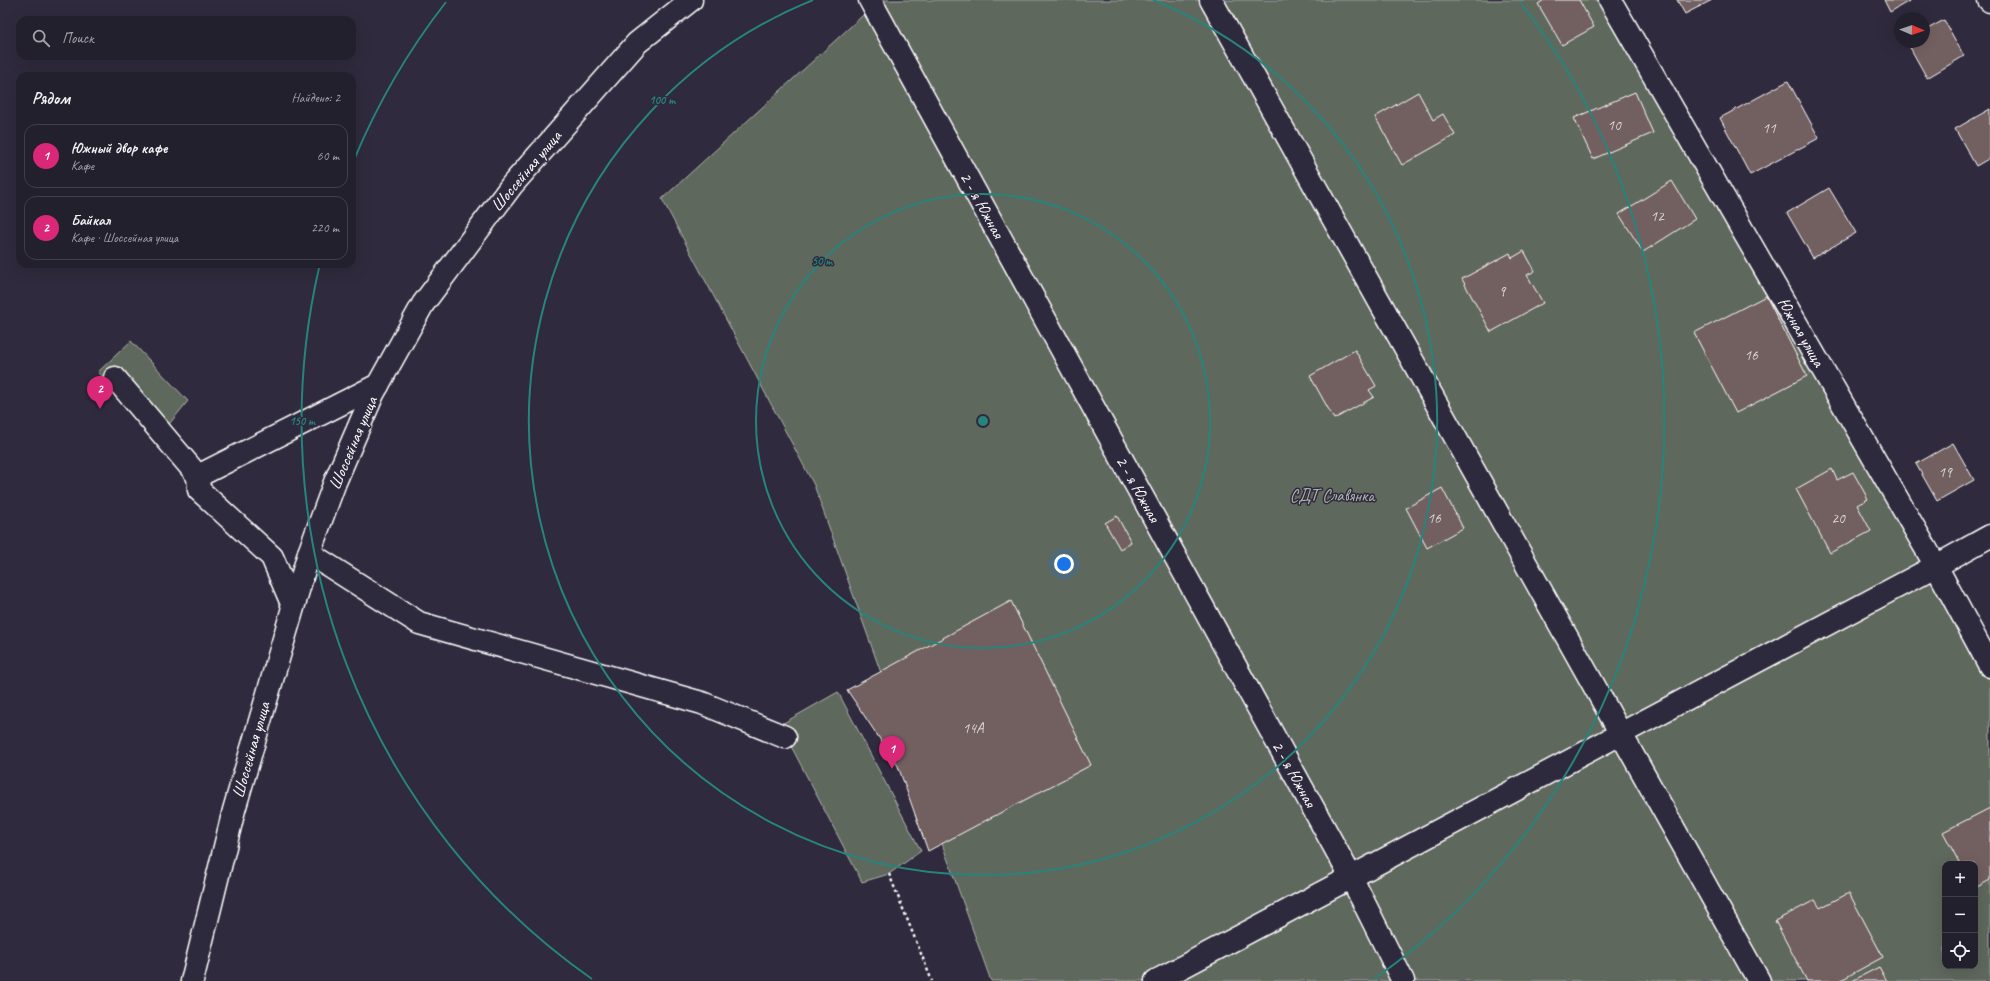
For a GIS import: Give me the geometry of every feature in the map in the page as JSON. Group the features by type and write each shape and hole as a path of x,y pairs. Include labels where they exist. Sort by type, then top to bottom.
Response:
{"street":[{"name":"Шоссейная улица","path":"192,981 232,817 309,553 335,482 378,385 423,304 512,185 637,43 691,0"},
{"name":"2 - я Южная","path":"870,0 1351,877 1403,981"},
{"path":"1211,0 1620,734 1760,981"},
{"name":"Южная улица","path":"1610,0 1936,566 1990,666"},
{"path":"115,378 198,476 199,490 272,557 293,606"},
{"path":"198,476 378,385"},
{"path":"1156,981 1990,536"},
{"path":"309,553 419,624 702,703 786,737"}],"path":[{"path":"889,874 932,981"}],"green space":[{"name":"СДТ Славянка","path":"882,0 1602,0 1990,666 1990,981 991,981 814,485 662,199 873,6"},
{"path":"131,341 188,401 161,434 98,372"},
{"path":"838,692 921,851 889,874 862,882 780,725"}],"building":[{"path":"1544,0 1579,0 1594,27 1562,45 1538,4"},
{"path":"1677,0 1712,0 1685,14"},
{"path":"1884,0 1911,0 1890,12"},
{"path":"1944,20 1964,56 1927,78 1910,48 1930,48 1930,28"},
{"path":"1788,81 1819,138 1750,175 1720,118"},
{"path":"1418,92 1433,120 1443,114 1455,135 1402,165 1375,117"},
{"path":"1635,92 1653,133 1593,159 1574,118"},
{"path":"1990,109 1990,158 1976,166 1955,129"},
{"path":"1672,181 1695,219 1643,252 1619,214"},
{"path":"1829,188 1856,233 1813,258 1787,213"},
{"path":"1524,251 1535,271 1527,275 1543,303 1491,332 1462,279 1510,253 1512,258"},
{"path":"1766,296 1807,376 1736,413 1694,333"},
{"path":"1355,350 1376,386 1369,390 1374,397 1334,419 1310,376"},
{"path":"1953,443 1974,480 1937,501 1916,464"},
{"path":"1832,469 1837,480 1853,472 1868,499 1857,505 1871,531 1830,553 1796,489"},
{"path":"1442,488 1463,528 1427,548 1406,508"},
{"path":"1117,516 1131,542 1120,549 1105,523"},
{"path":"1011,601 1091,765 928,851 898,766 847,690"},
{"path":"1990,808 1990,880 1978,886 1978,861 1958,861 1943,832"},
{"path":"1849,893 1883,957 1839,981 1807,981 1775,921 1815,900 1820,908"},
{"path":"1879,967 1887,981 1852,981"}],"place":[{"name":"Байкал","path":"100,409"},
{"name":"Южный двор кафе","path":"892,769"}]}
